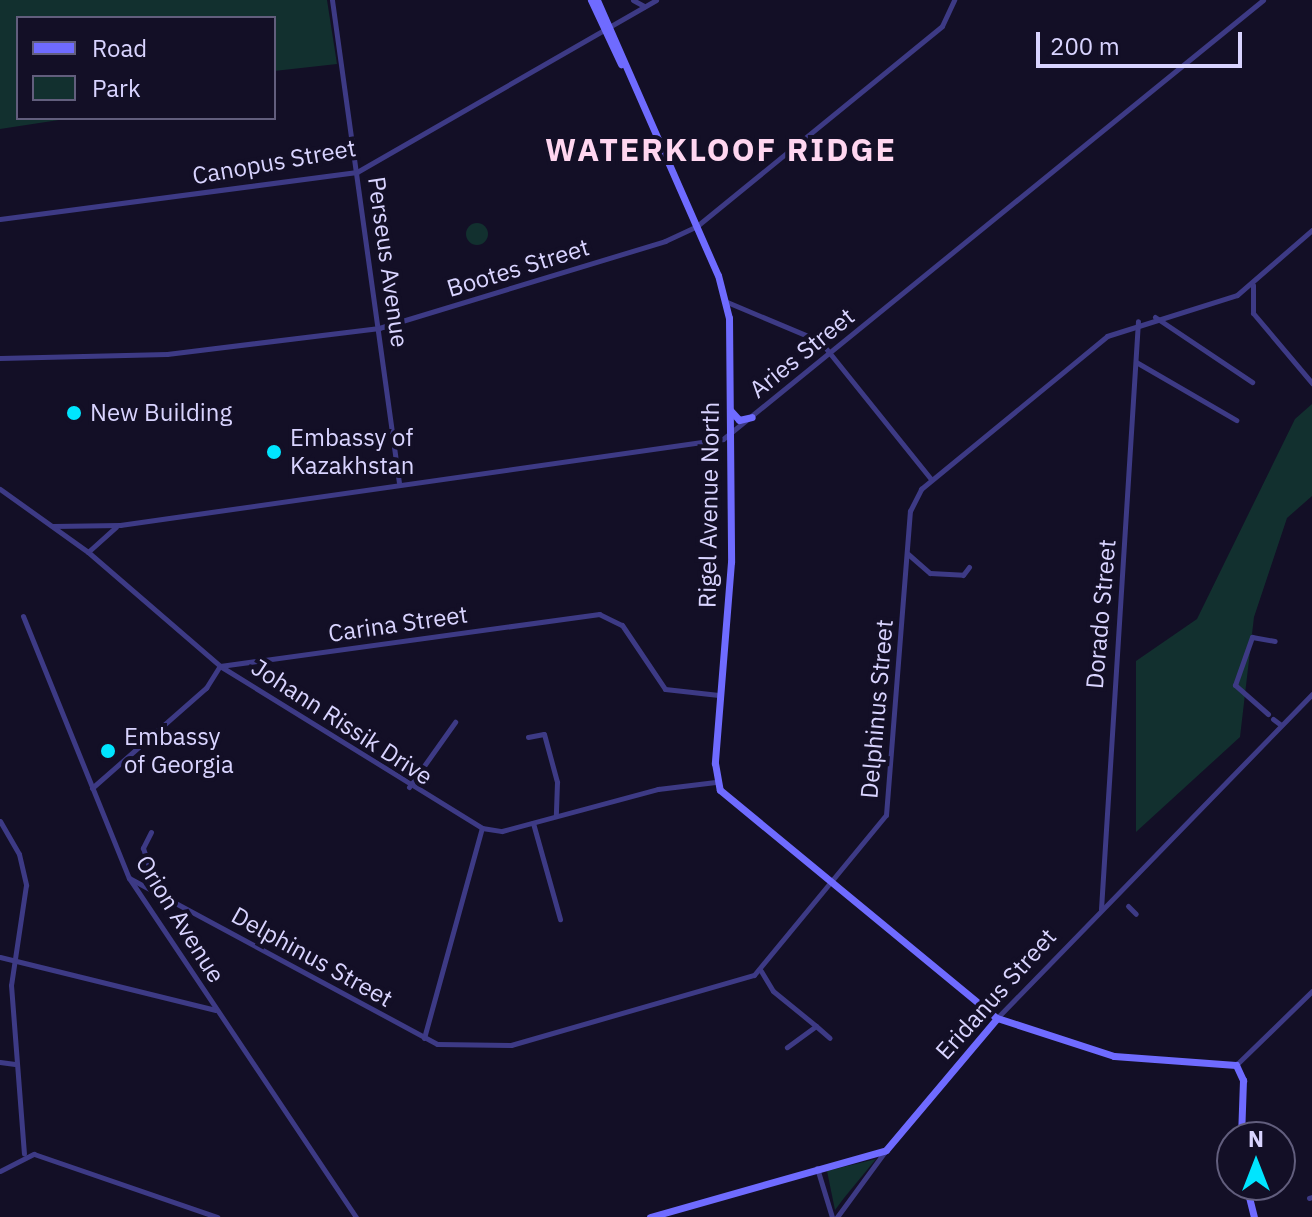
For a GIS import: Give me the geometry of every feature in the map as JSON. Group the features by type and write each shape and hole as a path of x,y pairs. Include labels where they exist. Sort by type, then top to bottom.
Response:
{"main road":[{"name":"Rigel Avenue North","path":"591,0 608,29"},
{"name":"Rigel Avenue North","path":"597,0 697,226 727,302 730,594 719,695 716,782"},
{"path":"730,409 739,420 752,417"},
{"path":"716,782 736,807 997,1018 1114,1056 1236,1065 1243,1080 1242,1121"},
{"name":"Eridanus Street","path":"886,1150 997,1018"},
{"path":"650,1217 816,1167 886,1150"}],"street":[{"name":"Perseus Avenue","path":"332,0 399,482"},
{"path":"633,0 644,6"},
{"name":"Canopus Street","path":"0,219 357,172 656,0"},
{"name":"Bootes Street","path":"0,358 167,354 379,328 697,226 942,26 954,0"},
{"name":"Aries Street","path":"730,435 1263,0"},
{"name":"Delphinus Street","path":"129,878 424,1038 504,1047 761,971 834,885 889,806 910,511 931,479 1107,336 1138,321 1253,285 1312,230"},
{"path":"1253,285 1253,313 1312,383"},
{"path":"727,302 802,329 829,354 931,479"},
{"path":"1154,317 1252,382"},
{"name":"Dorado Street","path":"1101,909 1138,321"},
{"path":"1136,362 1236,420"},
{"path":"53,526 120,525 730,435"},
{"name":"Johann Rissik Drive","path":"0,489 88,552 220,666 409,787 482,828"},
{"path":"88,552 120,525"},
{"path":"908,554 930,573 963,575 969,567"},
{"name":"Carina Street","path":"220,666 606,614 665,689 719,695"},
{"name":"Orion Avenue","path":"23,616 129,878 356,1217"},
{"path":"1275,641 1252,637 1235,685 1281,725"},
{"path":"92,788 206,688 220,666"},
{"name":"Eridanus Street","path":"997,1018 1312,694"},
{"path":"409,787 455,722"},
{"path":"528,737 544,734 557,782 556,816"},
{"path":"424,1038 482,828 533,823 716,782"},
{"path":"0,821 19,854 26,885 14,962 15,1064 24,1154"},
{"path":"533,823 560,919"},
{"path":"151,832 143,848 157,892"},
{"path":"1128,906 1136,914"},
{"path":"0,957 217,1010"},
{"path":"761,971 773,991 830,1038"},
{"path":"1236,1065 1312,991"},
{"path":"787,1047 816,1026"},
{"path":"0,1062 15,1064"},
{"path":"834,1217 886,1150"},
{"path":"0,1171 24,1154"},
{"path":"24,1154 217,1217"},
{"path":"816,1167 834,1217"}],"green space":[{"path":"0,0 327,0 337,64 276,71 276,16 16,16 16,120 59,120 0,129"},
{"path":"477,223 485,226 488,234 485,242 477,245 469,242 466,234 469,226"},
{"path":"1312,404 1312,496 1287,518 1254,617 1240,737 1136,832 1136,661 1197,619 1295,419"},
{"path":"876,1159 844,1198 835,1210 827,1171"}],"place":[{"name":"New Building","path":"74,413"},
{"name":"Embassy of Kazakhstan","path":"274,452"},
{"name":"Embassy of Georgia","path":"108,751"}],"district":[{"name":"WATERKLOOF RIDGE","path":"721,149"}]}
